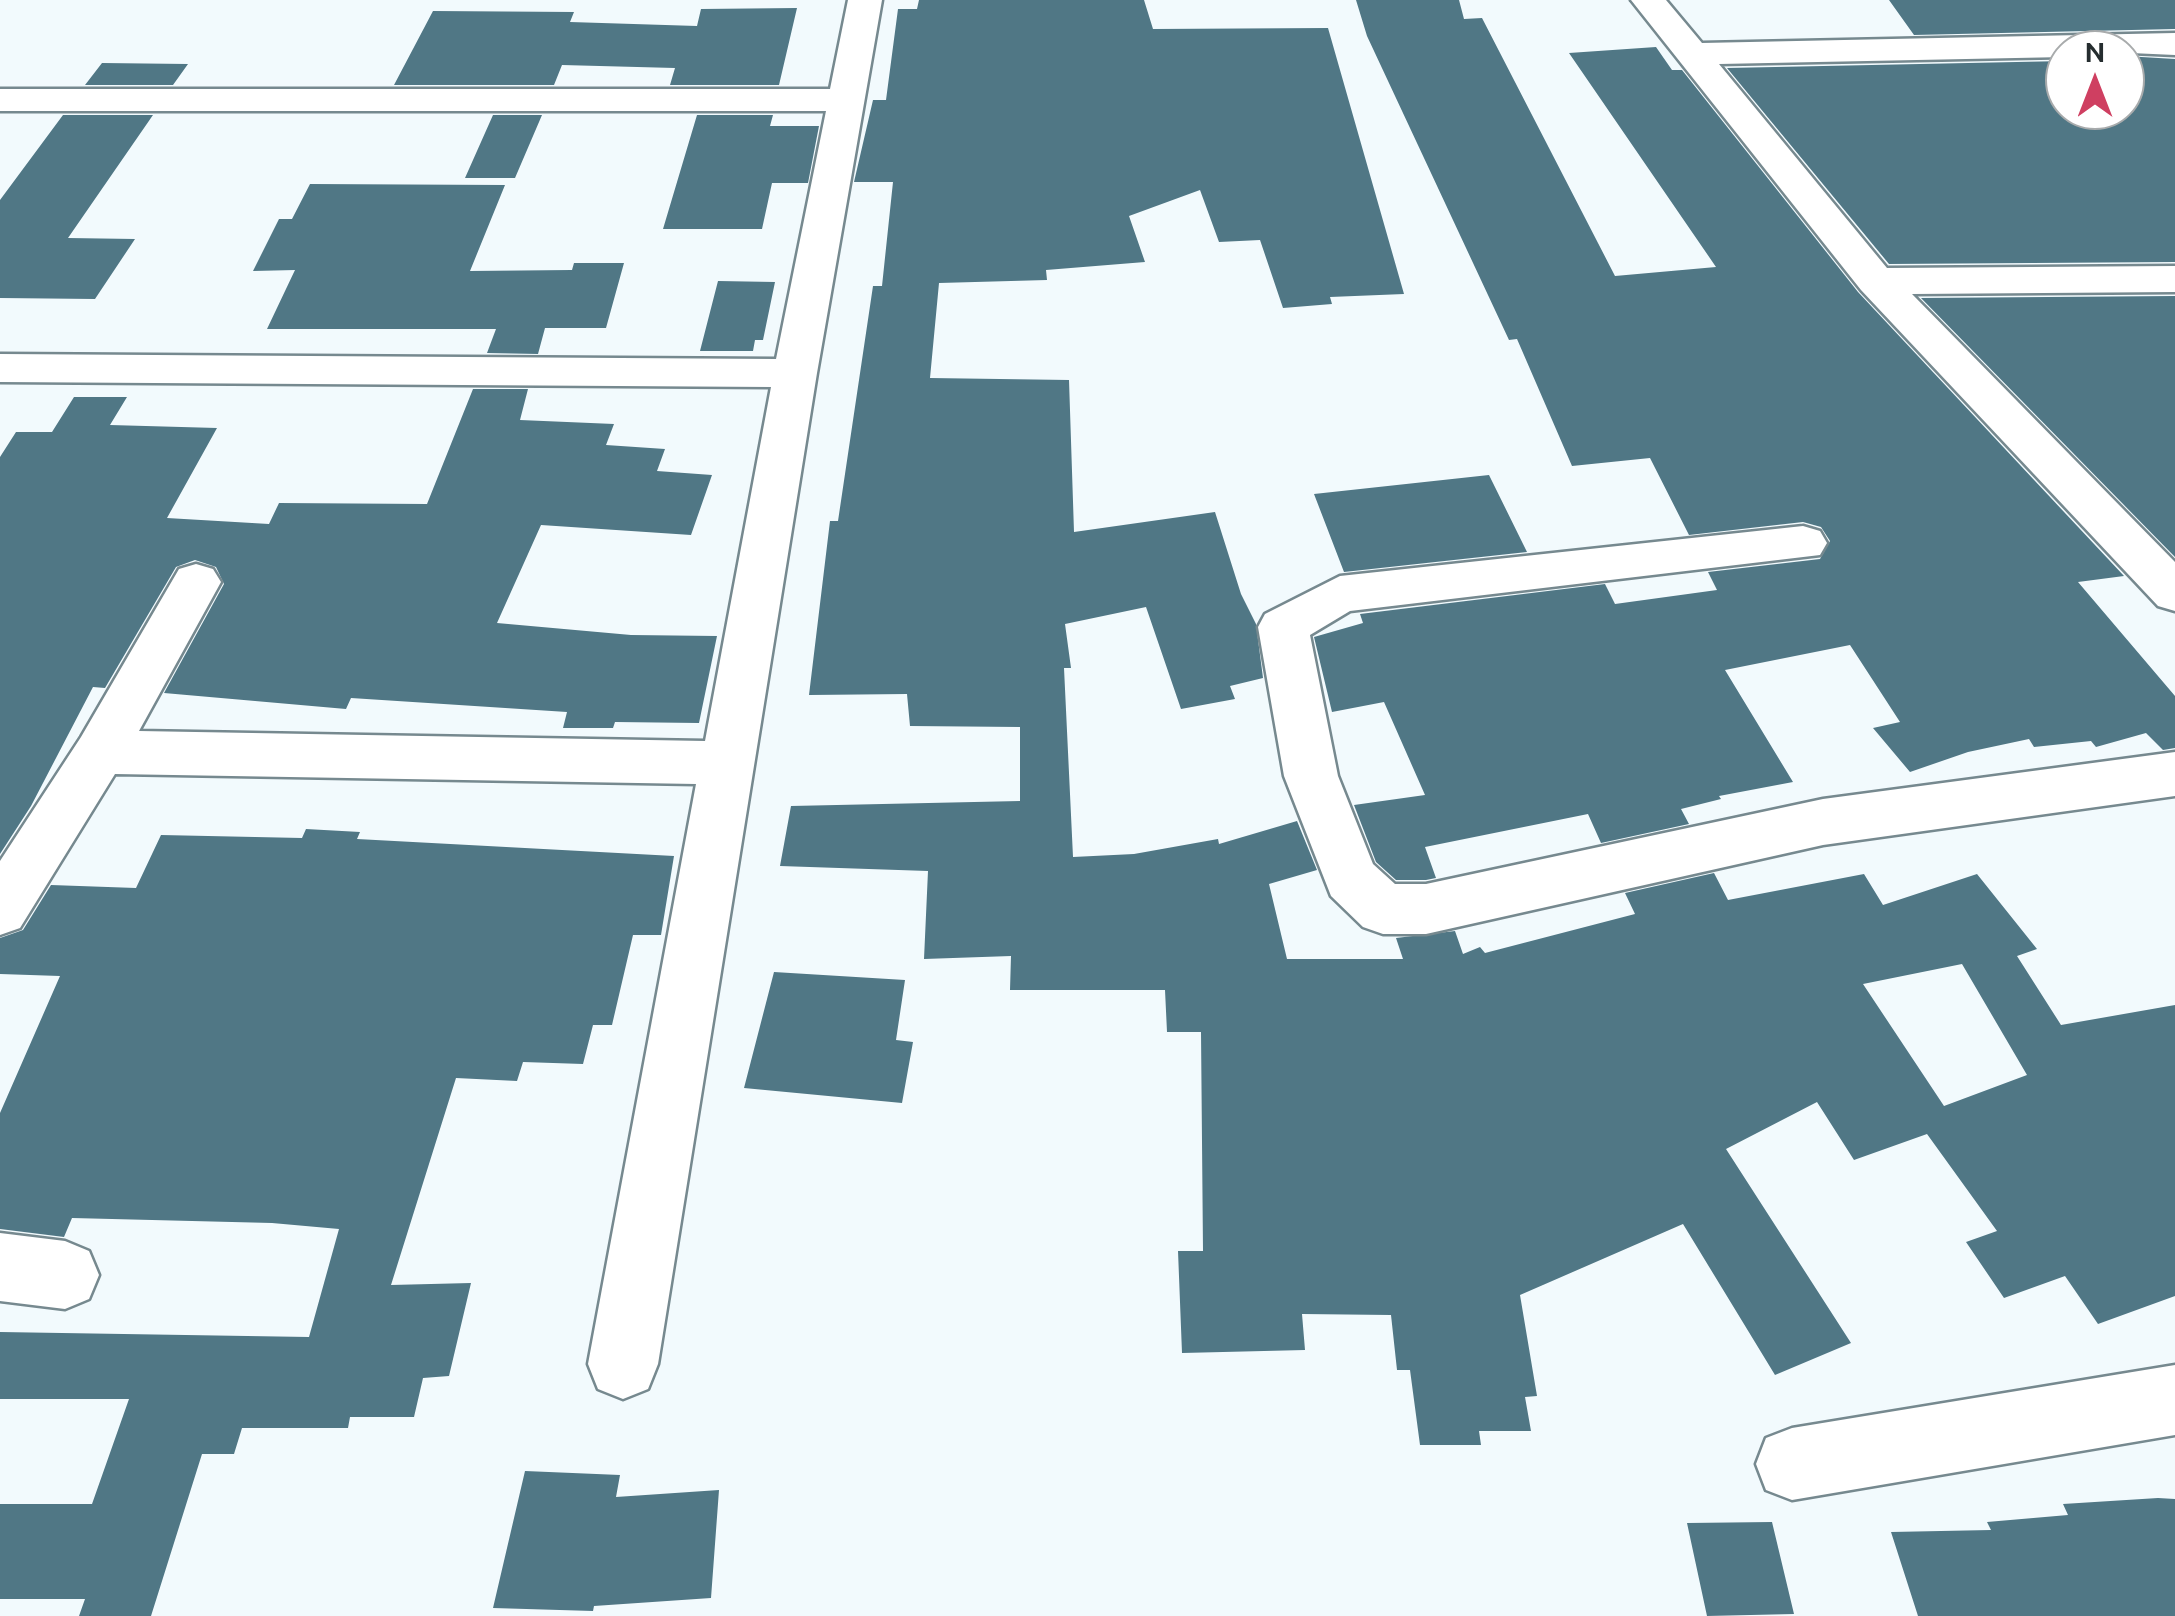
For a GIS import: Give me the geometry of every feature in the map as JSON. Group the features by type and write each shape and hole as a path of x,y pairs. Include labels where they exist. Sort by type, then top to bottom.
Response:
{"street":[{"path":"624,1364 795,373 865,0"},
{"path":"1648,0 1876,281 2175,593"},
{"path":"1695,54 2175,44"},
{"path":"0,100 847,100"},
{"path":"1876,281 2175,279"},
{"path":"0,368 795,373"},
{"path":"1803,543 1340,594 1283,626 1311,776 1351,879 1382,910 1426,909 1823,822 2175,774"},
{"path":"0,910 100,752 196,582"},
{"path":"100,752 730,763"},
{"path":"0,1267 65,1275"},
{"path":"1792,1464 2175,1400"}],"building":[{"path":"919,0 1144,0 1153,29 1328,28 1404,294 1330,297 1332,304 1283,308 1260,240 1219,242 1200,190 1129,216 1145,262 1046,270 1047,280 939,283 930,378 1069,380 1074,532 1215,512 1241,594 1256,624 1263,678 1230,686 1235,699 1181,709 1146,607 1065,624 1071,668 1064,668 1073,857 1134,854 1218,839 1219,844 1297,821 1317,870 1269,884 1287,959 1403,959 1396,938 1455,931 1463,954 1480,947 1485,953 1635,914 1625,893 1714,873 1728,900 1864,874 1883,905 1977,874 2037,949 2017,956 2061,1025 2175,1005 2175,1296 2098,1324 2065,1276 2004,1298 1966,1242 1997,1231 1927,1134 1854,1160 1817,1102 1726,1149 1851,1343 1775,1375 1683,1224 1520,1295 1537,1396 1525,1397 1531,1431 1479,1431 1481,1445 1420,1445 1410,1370 1397,1370 1391,1315 1302,1314 1305,1350 1182,1353 1178,1251 1203,1251 1201,1032 1167,1032 1165,990 1010,990 1011,956 924,959 928,871 780,866 791,806 1020,801 1020,727 910,726 907,694 809,695 830,521 838,521 873,286 882,286 893,182 854,182 873,100 886,100 898,9 917,9","holes":["1962,964 2027,1075 1944,1106 1863,984"]},
{"path":"1356,0 1459,0 1464,19 1482,18 1615,276 1716,267 1569,53 1656,47 1672,70 1682,70 1858,292 2124,576 2078,582 2175,696 2175,748 2163,750 2146,733 2096,747 2091,741 2034,747 2029,739 1968,752 1910,772 1873,728 1900,722 1850,645 1725,670 1793,782 1719,796 1721,799 1681,809 1689,824 1601,843 1588,814 1425,847 1436,878 1426,880 1396,880 1376,862 1354,805 1425,795 1384,702 1332,712 1314,637 1363,623 1360,614 1605,584 1615,604 1717,590 1708,572 1820,559 1830,541 1821,527 1803,522 1689,535 1650,458 1572,466 1517,339 1509,340 1367,36"},
{"path":"1889,0 2175,0 2175,29 1914,35"},
{"path":"797,8 779,85 670,85 675,68 562,65 554,85 394,85 433,11 574,12 570,22 697,26 701,9"},
{"path":"2145,57 2175,59 2175,262 1889,264 1727,68 2045,61 2045,130 2145,130"},
{"path":"102,63 188,64 173,85 85,85"},
{"path":"63,115 153,115 68,238 135,239 95,299 0,298 0,200"},
{"path":"493,115 542,115 515,178 465,178"},
{"path":"697,115 773,115 770,126 819,126 808,183 772,183 762,229 663,229"},
{"path":"310,184 505,185 470,271 572,270 574,263 624,263 606,328 545,328 538,354 487,353 496,329 267,329 295,270 253,271 279,219 292,219"},
{"path":"718,281 775,282 763,340 755,340 753,351 700,351"},
{"path":"2175,296 2175,557 1921,298"},
{"path":"473,389 528,389 520,420 614,424 606,445 665,449 657,471 712,475 691,535 541,525 497,623 631,635 717,636 699,723 615,722 613,728 563,728 567,712 351,698 346,709 164,693 224,584 216,567 195,560 176,567 105,688 93,687 31,806 0,854 0,457 16,432 52,432 74,397 127,397 110,425 217,428 167,518 269,524 279,503 427,504"},
{"path":"1489,475 1527,552 1344,572 1314,494"},
{"path":"306,829 360,832 357,839 674,856 661,935 633,935 612,1025 593,1025 583,1064 523,1062 517,1081 456,1078 391,1285 471,1283 449,1376 423,1378 414,1417 350,1417 348,1428 242,1428 234,1454 202,1454 151,1616 79,1616 85,1599 0,1599 0,1504 92,1504 129,1399 0,1399 0,1332 309,1337 339,1229 272,1223 72,1218 64,1237 0,1229 0,1113 60,976 0,974 0,938 23,930 51,885 136,888 161,835 302,838"},
{"path":"774,972 905,980 896,1040 913,1042 902,1103 744,1088"},
{"path":"525,1471 620,1475 616,1497 719,1490 711,1598 594,1606 593,1611 493,1608"},
{"path":"2175,1499 2175,1616 1918,1616 1891,1532 1991,1530 1987,1522 2068,1515 2063,1504"},
{"path":"1772,1522 1794,1614 1707,1616 1687,1523"}]}
